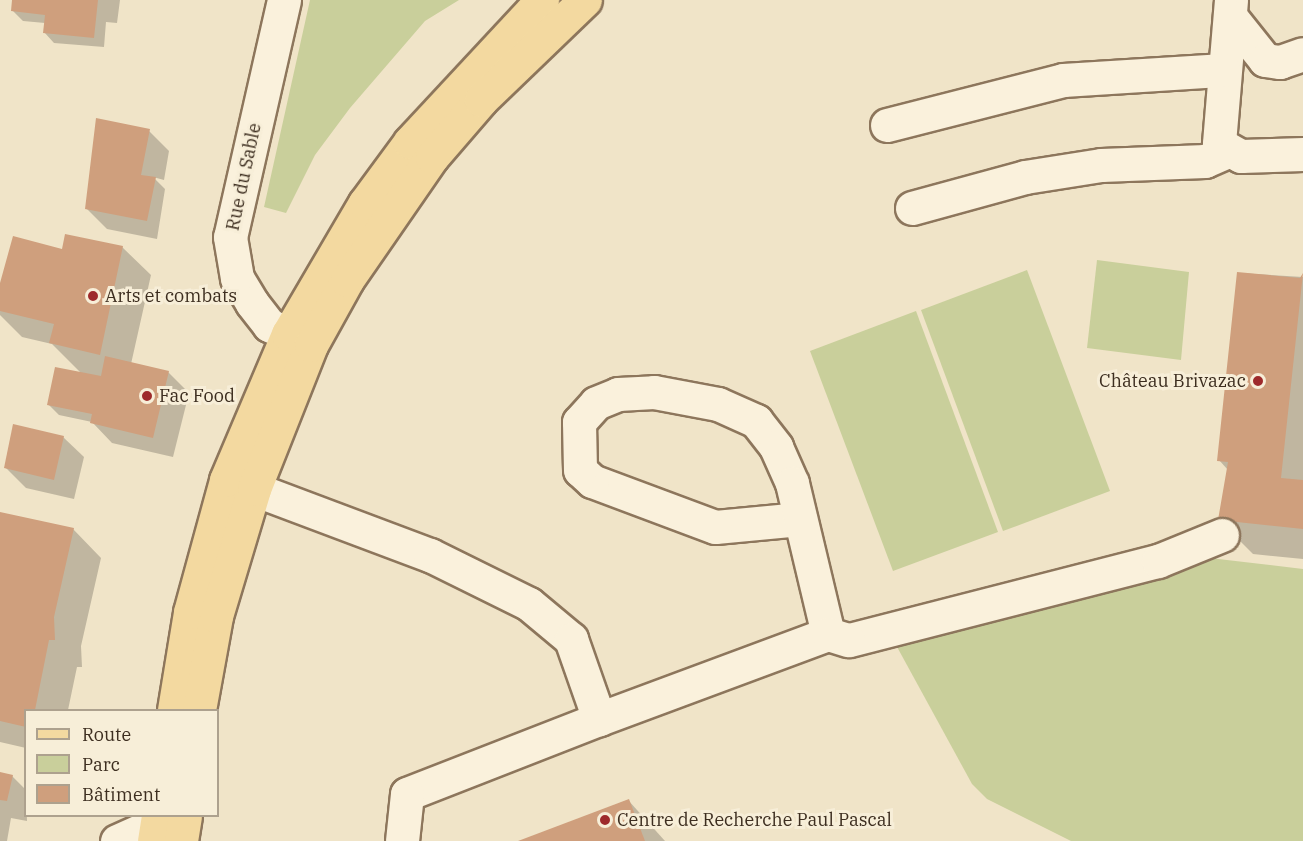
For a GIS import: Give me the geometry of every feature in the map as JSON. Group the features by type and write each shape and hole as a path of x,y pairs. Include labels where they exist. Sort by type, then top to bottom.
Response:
{"main road":[{"path":"174,709 190,612 226,480 288,334 359,213 410,142 542,0"},
{"path":"200,709 216,616 254,489 311,345 387,217 481,100 585,0"}],"street":[{"name":"Rue du Sable","path":"284,0 230,237 237,278 269,325 288,334"},
{"path":"1231,8 1265,60 1280,62 1303,54"},
{"path":"1225,152 1216,136 1231,8"},
{"path":"887,125 1063,80 1224,70"},
{"path":"912,208 1025,177 1101,165 1205,161 1225,152 1303,154"},
{"path":"800,519 716,527 625,496 580,470 579,422 596,403 618,394 654,392 718,404 756,421 780,456 800,519 852,641"},
{"path":"254,489 430,555 529,604 571,639 599,719"},
{"path":"402,841 408,794 599,719 852,641 1158,561 1222,535"},
{"path":"117,841 167,827"}],"green space":[{"path":"310,0 459,0 425,21 350,108 315,155 286,213 264,207"},
{"path":"1097,260 1189,272 1181,360 1087,348"},
{"path":"1027,270 1110,491 1003,531 921,310"},
{"path":"916,311 998,532 893,571 810,351"},
{"path":"1201,557 1303,569 1303,841 1071,841 987,799 972,784 896,645"}],"building":[{"path":"12,0 98,0 94,38 43,33 45,15 11,11"},
{"path":"96,118 150,129 141,175 156,177 147,221 85,209"},
{"path":"65,234 123,246 100,355 49,343 54,324 0,311 0,283 13,236 62,249"},
{"name":"Château Brivazac","path":"1237,272 1300,278 1303,273 1281,478 1303,480 1303,529 1218,520 1228,462 1217,461"},
{"path":"105,356 169,371 153,438 90,423 92,414 47,405 55,367 101,376"},
{"path":"13,424 64,436 54,480 4,468"},
{"path":"0,512 74,528 54,617 55,640 49,640 35,709 24,709 24,727 0,721"},
{"path":"0,772 13,775 7,801 0,800"},
{"name":"Centre de Recherche Paul Pascal","path":"629,799 645,841 518,841"}],"place":[{"name":"Arts et combats","path":"93,296"},
{"name":"Château Brivazac","path":"1258,381"},
{"name":"Fac Food","path":"147,396"},
{"name":"Centre de Recherche Paul Pascal","path":"605,820"}]}
